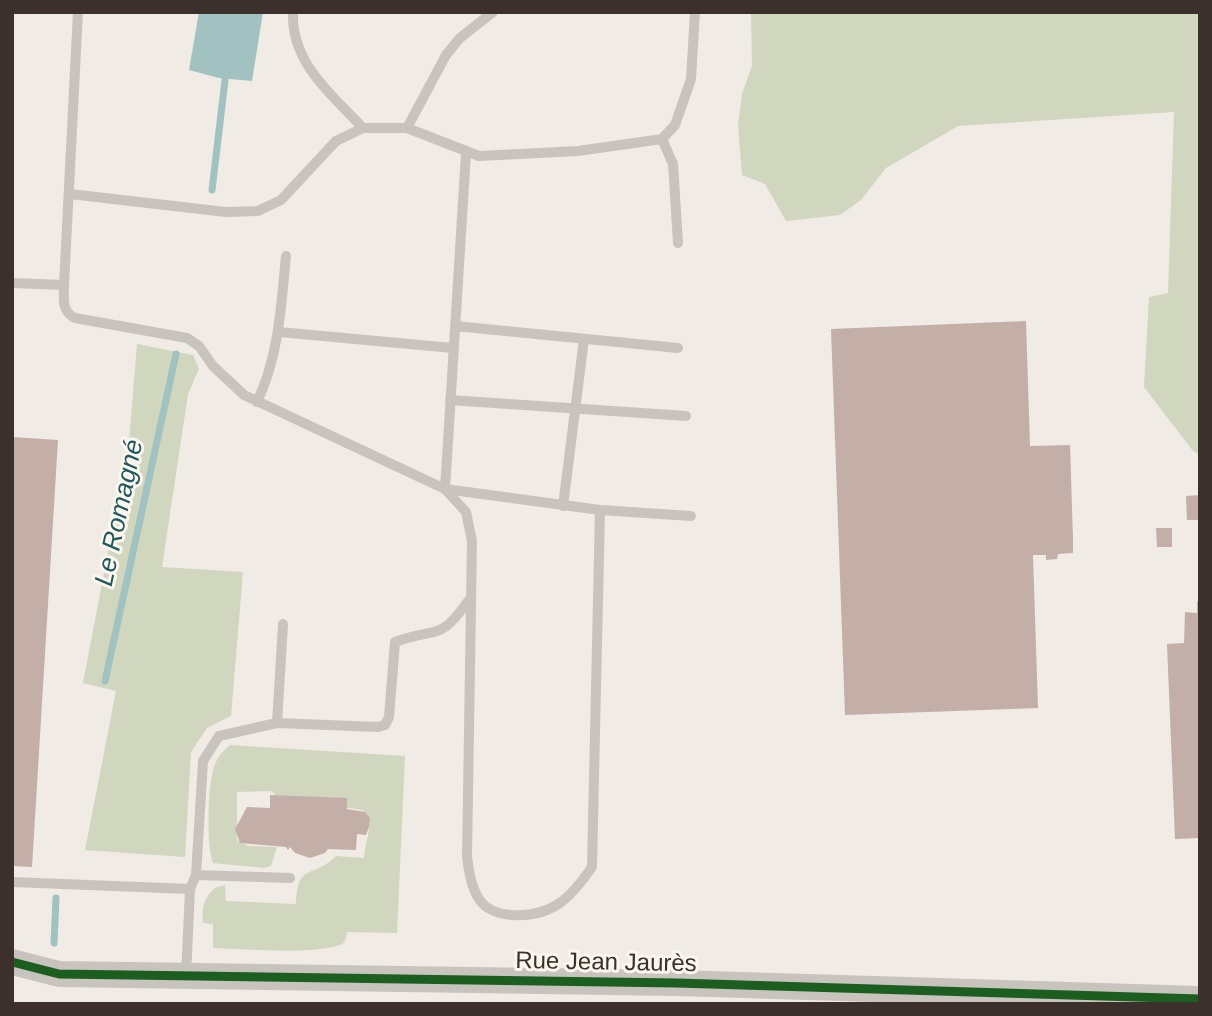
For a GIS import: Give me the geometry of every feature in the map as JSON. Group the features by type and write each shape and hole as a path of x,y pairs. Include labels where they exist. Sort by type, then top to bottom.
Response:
{"street":[{"name":"Rue Jean Jaurès","path":"12,962 59,974 677,983 1200,999"}],"lane":[{"path":"78,12 64,285 64,307 68,314 187,338 199,346 233,386 257,402 445,489 563,506 691,516"},
{"path":"293,12 294,40 305,64 363,128"},
{"path":"407,128 446,55 460,38 493,12"},
{"path":"70,194 226,212 258,211 281,200 336,141 363,128 407,128 479,156 524,155 662,139 675,125 691,79 695,12"},
{"path":"662,139 673,164 678,243"},
{"path":"466,153 445,489 466,512 472,541 467,857 471,882 480,902 497,914 535,916 568,897 592,867 600,510"},
{"path":"257,402 267,381 279,332 286,256"},
{"path":"12,283 64,285"},
{"path":"455,326 678,348"},
{"path":"279,332 453,348"},
{"path":"563,506 573,409 584,339"},
{"path":"450,400 686,416"},
{"path":"186,976 190,889 196,875 203,761 209,747 219,736 231,731 277,723 378,727 385,725 389,717 396,642 438,634 454,621 471,597"},
{"path":"277,723 283,624"},
{"path":"196,875 290,878"},
{"path":"12,882 190,889"}],"green space":[{"path":"751,12 1200,12 1200,455 1193,451 1144,387 1149,297 1168,293 1174,112 958,126 886,168 861,200 840,215 786,221 765,184 742,175 738,126 742,94 752,66"},
{"path":"137,344 193,355 199,369 188,394 162,567 243,572 231,716 207,728 191,752 185,857 85,850 116,691 83,683 129,442"},
{"path":"230,745 405,756 397,933 347,932 342,944 312,950 213,948 213,924 203,923 202,913 208,896 215,888 225,885 226,901 296,904 297,891 303,876 336,856 364,858 369,832 368,819 362,810 276,796 272,791 237,792 237,840 248,846 277,847 271,866 264,868 213,863 208,828 211,782 217,759"}],"water":[{"path":"199,12 263,12 252,81 219,78 189,70"}],"building":[{"path":"1026,321 1030,446 1070,445 1073,538 1073,553 1058,554 1057,559 1046,560 1046,555 1033,555 1038,708 845,715 831,329"},
{"path":"12,437 58,440 32,867 12,866"},
{"path":"1200,495 1200,520 1187,520 1186,496"},
{"path":"1156,528 1172,528 1172,547 1157,547"},
{"path":"1197,601 1200,601 1200,838 1175,839 1167,644 1184,643 1185,612 1197,613"},
{"path":"270,795 347,798 347,809 365,812 370,818 369,827 366,835 357,834 356,850 328,849 325,853 310,858 295,853 290,847 288,850 286,847 240,843 235,829 247,807 270,808"}],"waterway":[{"name":"Le Romagné","path":"212,190 226,72"},
{"name":"Le Romagné","path":"105,681 176,354"},
{"name":"Le Romagné","path":"54,943 56,898"}],"cycle path":[{"path":"12,962 59,974 677,983 1200,999"}]}
